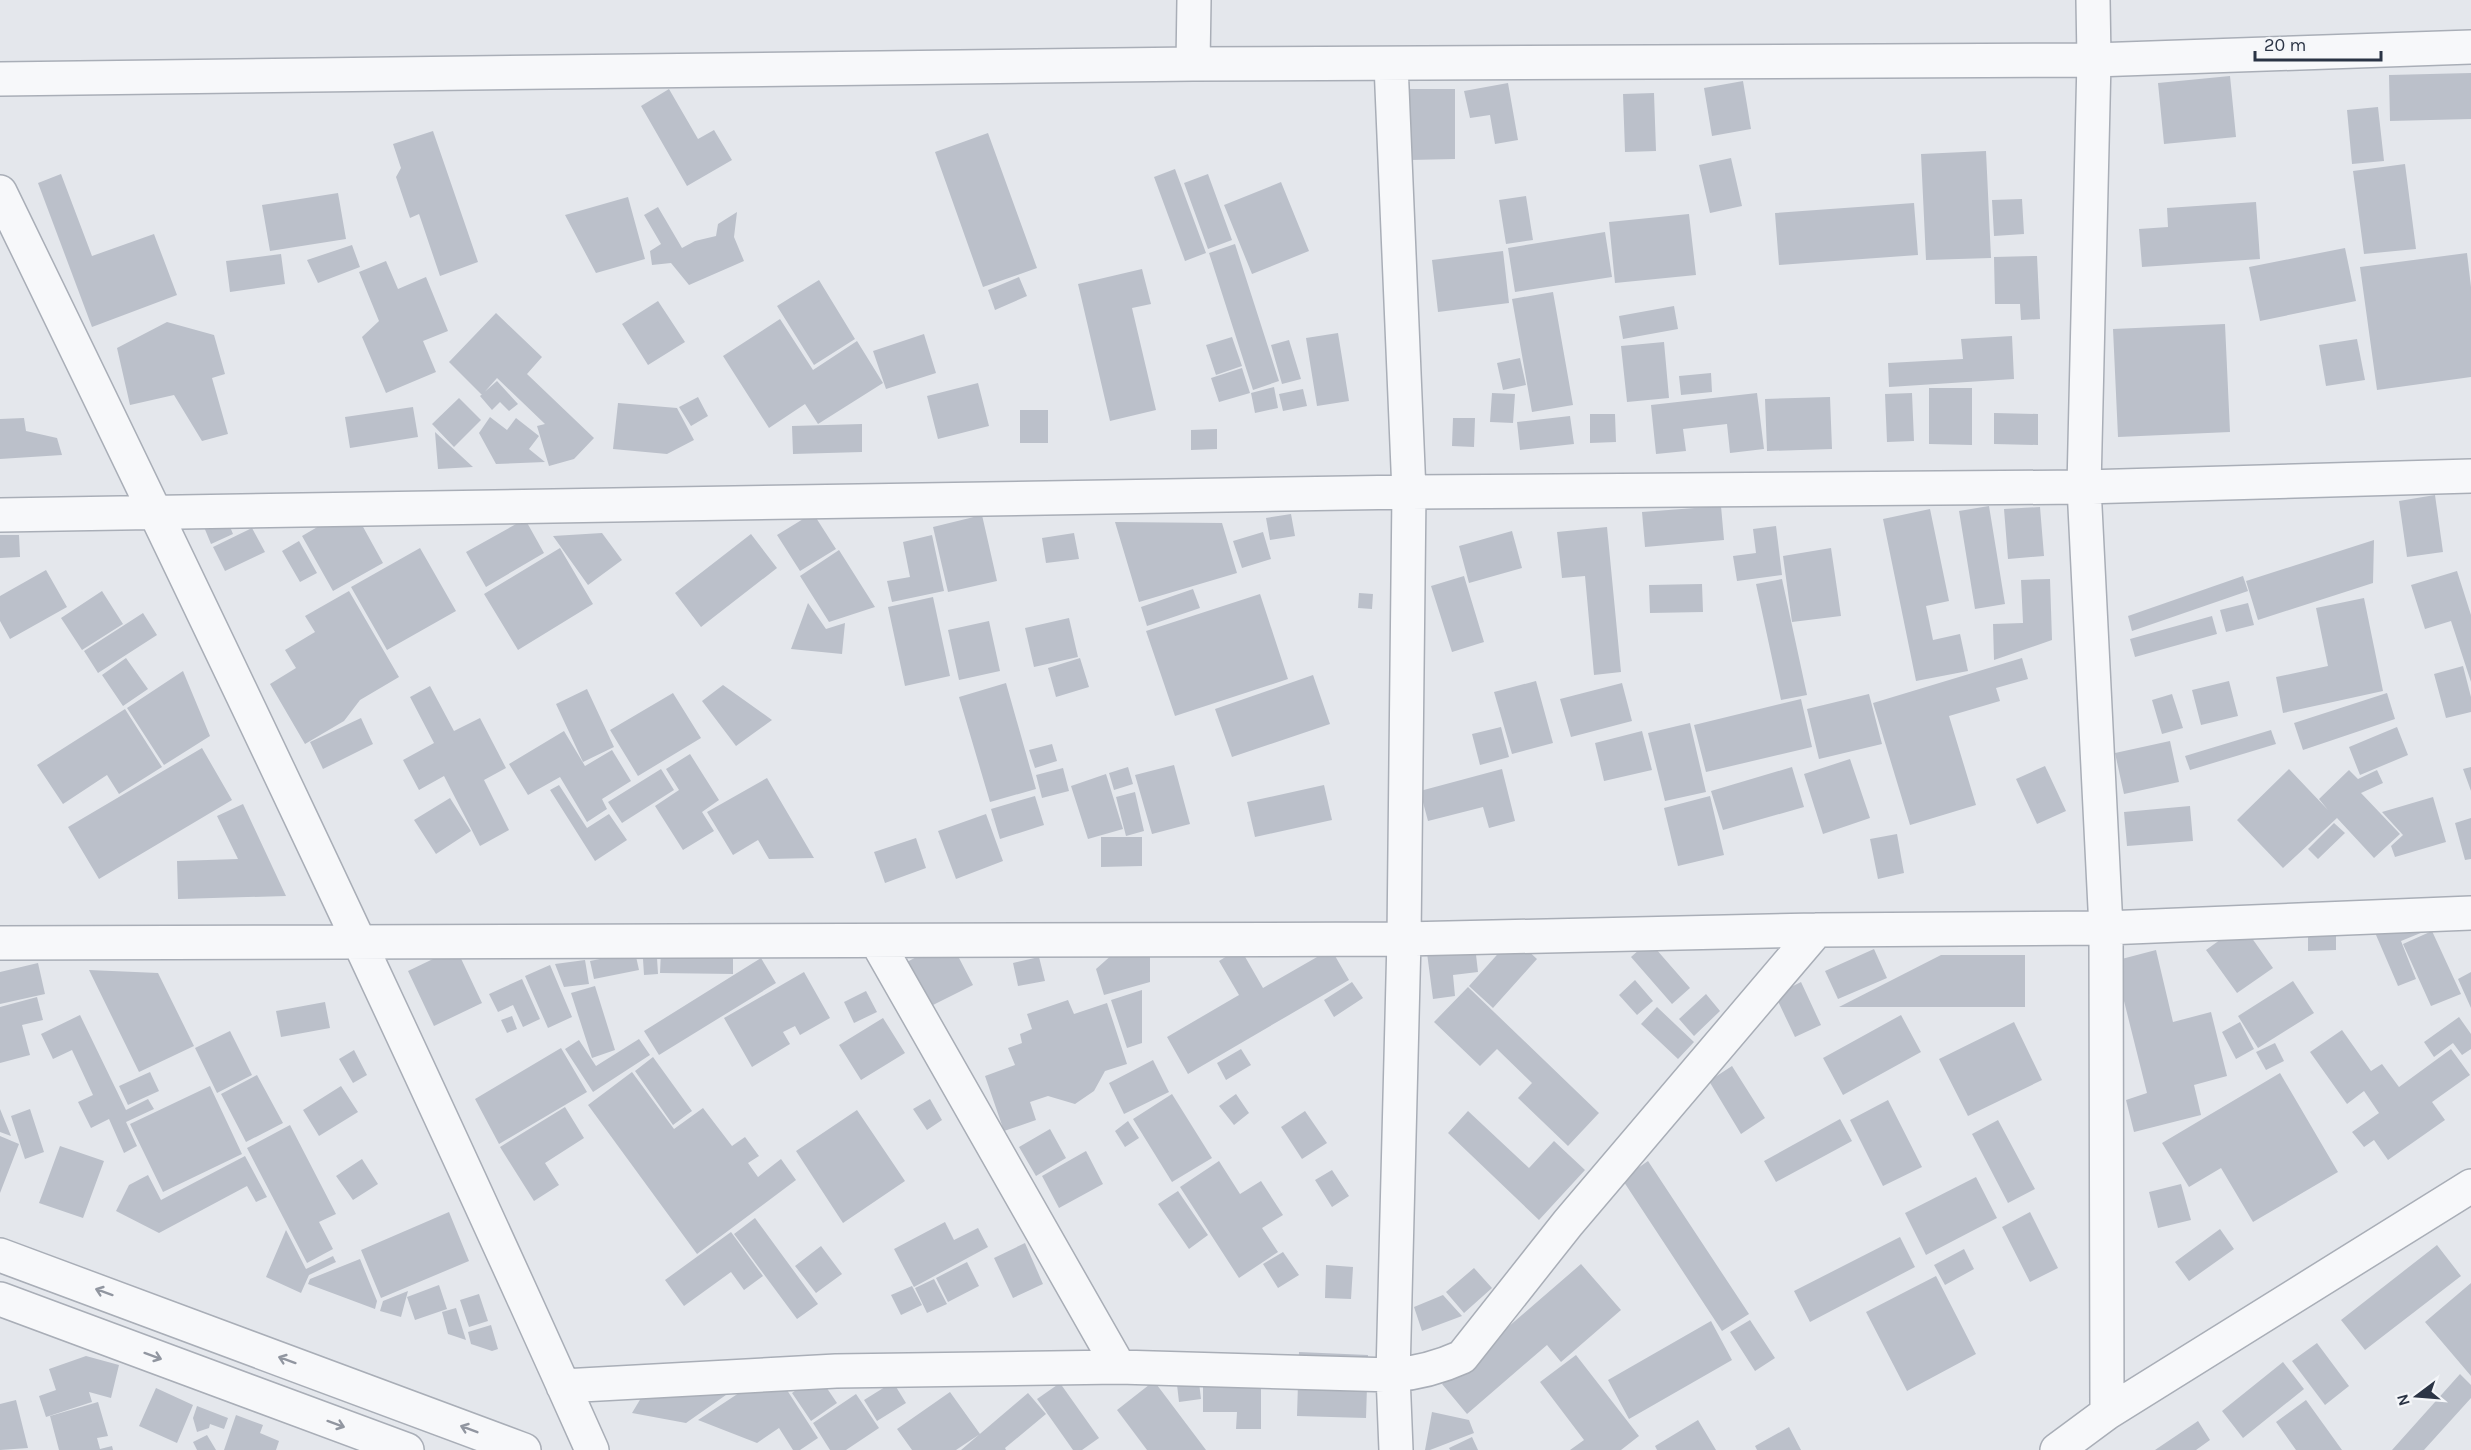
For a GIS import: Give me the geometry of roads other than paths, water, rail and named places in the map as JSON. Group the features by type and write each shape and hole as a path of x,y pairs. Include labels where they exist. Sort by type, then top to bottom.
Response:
{"street":[{"path":"1193,64 1194,0"},
{"path":"2093,0 2094,60 2084,487 2106,928 2107,1413"},
{"path":"0,79 1193,64 2094,60 2471,47"},
{"path":"1391,64 1409,492 1404,939 1394,1375 1396,1450"},
{"path":"0,192 157,514 360,942 592,1450"},
{"path":"0,515 1409,492 2084,487 2471,476"},
{"path":"0,943 1404,939 1817,930 2106,928 2471,913"},
{"path":"563,1386 836,1371 1119,1367 1394,1375 1441,1367 1462,1357 1568,1223 1817,930"},
{"path":"877,942 1119,1367"},
{"path":"2057,1450 2107,1413 2471,1186"},
{"path":"0,1255 524,1450"},
{"path":"7,1309 408,1450"}]}
